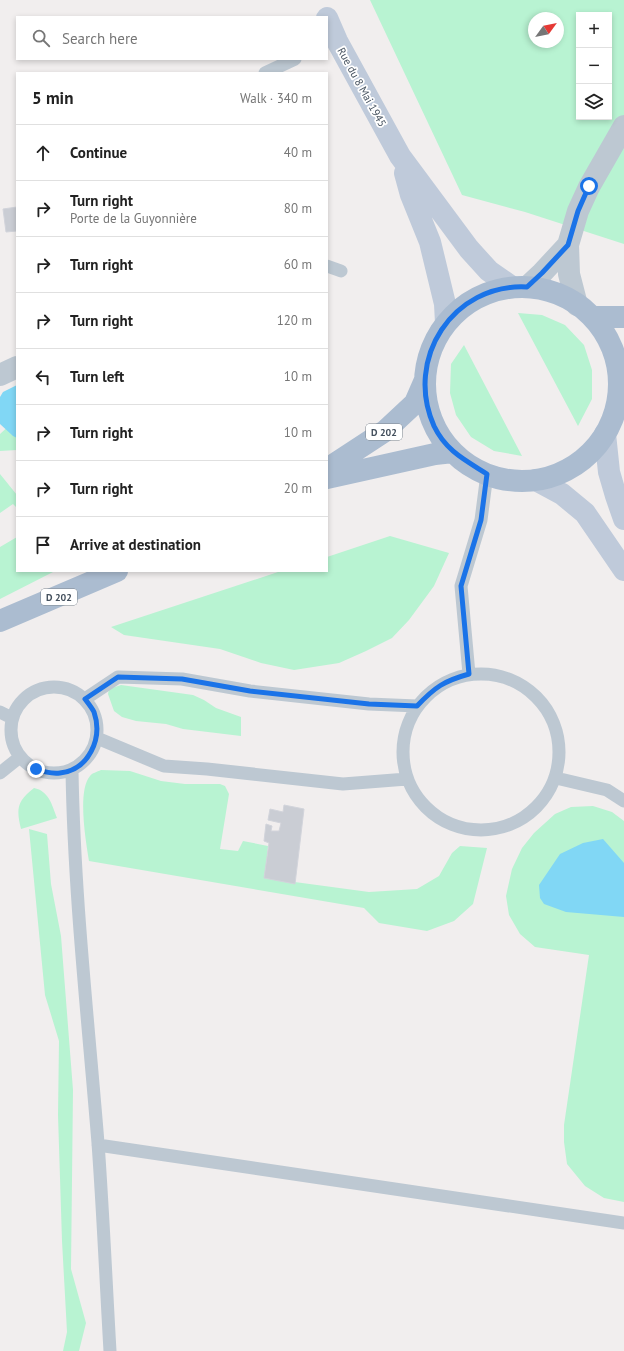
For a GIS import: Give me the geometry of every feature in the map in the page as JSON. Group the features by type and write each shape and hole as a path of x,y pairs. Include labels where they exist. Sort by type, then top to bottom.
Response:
{"main road":[{"name":"Rue du 8 Mai 1945","path":"320,0 327,16"},
{"name":"Rue du 8 Mai 1945","path":"328,22 332,43 400,156"},
{"path":"400,156 469,249 490,271 519,287"},
{"path":"400,156 411,195 430,242 445,304 446,323"},
{"path":"519,287 553,292 584,311 601,328 614,355 621,382 615,409 605,434 595,448 568,469 553,476 536,480 520,481 509,480 487,474 453,452 443,440 429,411 425,380 431,350 437,336 446,323 459,310 475,299 499,289 519,287"},
{"path":"584,311 624,318"},
{"name":"D 202","path":"328,468 385,431 415,403 425,380"},
{"path":"605,434 609,472 624,519"},
{"path":"328,478 435,454 453,452"},
{"path":"536,480 562,494 585,513 624,570"},
{"name":"D 202","path":"0,622 115,572"}],"street":[{"path":"584,311 569,274 568,245 578,211 589,186 624,126"},
{"path":"519,287 542,273 568,245"},
{"path":"0,375 16,367"}],"lane":[{"path":"267,72 293,60"},
{"path":"328,266 341,271"},
{"path":"469,674 461,586 481,520 487,474"},
{"path":"469,674 496,674 521,684 542,701 555,725 560,751 556,778 545,800 528,816 506,827 482,831 458,828 436,817 419,801 407,779 402,754 406,728 417,706 431,690 449,680 469,674"},
{"path":"85,699 118,677 182,679 250,691 369,704 417,706"},
{"path":"58,687 73,690 85,699 93,711 97,724 97,738 92,751 84,762 72,770 60,773 47,773 24,763 12,742 10,730 12,718 18,704 29,694 43,688 58,687"},
{"path":"0,712 12,718"},
{"path":"97,738 164,766 208,768 343,784 407,779"},
{"path":"0,773 20,757"},
{"path":"72,770 79,929 98,1145 110,1351"},
{"path":"556,778 607,790 624,802"},
{"path":"98,1145 624,1223"}],"green space":[{"path":"370,0 624,0 624,244 525,212 462,195"},
{"path":"518,313 542,315 565,325 584,345 592,370 592,399 578,426"},
{"path":"464,345 522,456 494,451 471,437 456,415 450,393 451,364"},
{"path":"13,422 16,423 16,450 0,451 0,434"},
{"path":"0,474 16,494 16,507 13,504 0,513"},
{"path":"390,536 449,553 434,586 409,620 392,638 339,663 294,670 261,663 220,649 124,635 111,627 278,572 328,572 328,557"},
{"path":"16,538 16,572 53,572 0,599 0,547"},
{"path":"121,685 193,695 216,708 241,717 241,736 183,729 166,724 136,721 122,717 114,711 108,694 109,689"},
{"path":"101,770 130,771 161,781 185,784 220,784 225,786 229,794 220,849 238,851 243,841 268,846 265,878 369,892 417,889 439,876 452,853 460,846 487,848 473,904 454,921 427,931 379,923 364,908 89,861 83,804 84,793 86,783 90,776"},
{"path":"34,788 47,795 57,818 21,829 18,811 19,806 24,797"},
{"path":"593,806 612,812 624,821 624,1202 604,1198 585,1186 567,1164 564,1142 564,1125 589,955 535,947 520,934 509,915 506,896 512,869 522,848 534,833 555,814 571,807"},
{"path":"29,829 47,834 51,884 61,936 73,1090 71,1269 86,1323 79,1351 63,1351 67,1332 62,1241 58,1115 59,1041 45,995"}],"water":[{"path":"16,386 16,438 0,424 0,397 3,392"},
{"path":"603,839 624,863 624,917 566,912 544,904 540,898 539,885 560,854 583,843"}],"building":[{"path":"16,207 16,231 6,232 3,209"},
{"path":"284,805 304,809 295,884 264,878 269,843 264,841 266,824 272,826 271,831 279,831 281,823 268,820 270,809 283,812"}],"route":[{"path":"36,769 47,773 60,773 72,770 84,762 92,751 97,738 97,724 93,711 85,699 118,677 182,679 250,691 369,704 417,706 431,690 449,680 469,674 461,586 481,520 487,474 453,452 443,440 435,426 429,411 426,396 425,380 427,365 437,336 454,314 475,299 487,293 512,287 527,287 560,254 568,245 578,211 589,186"}]}
